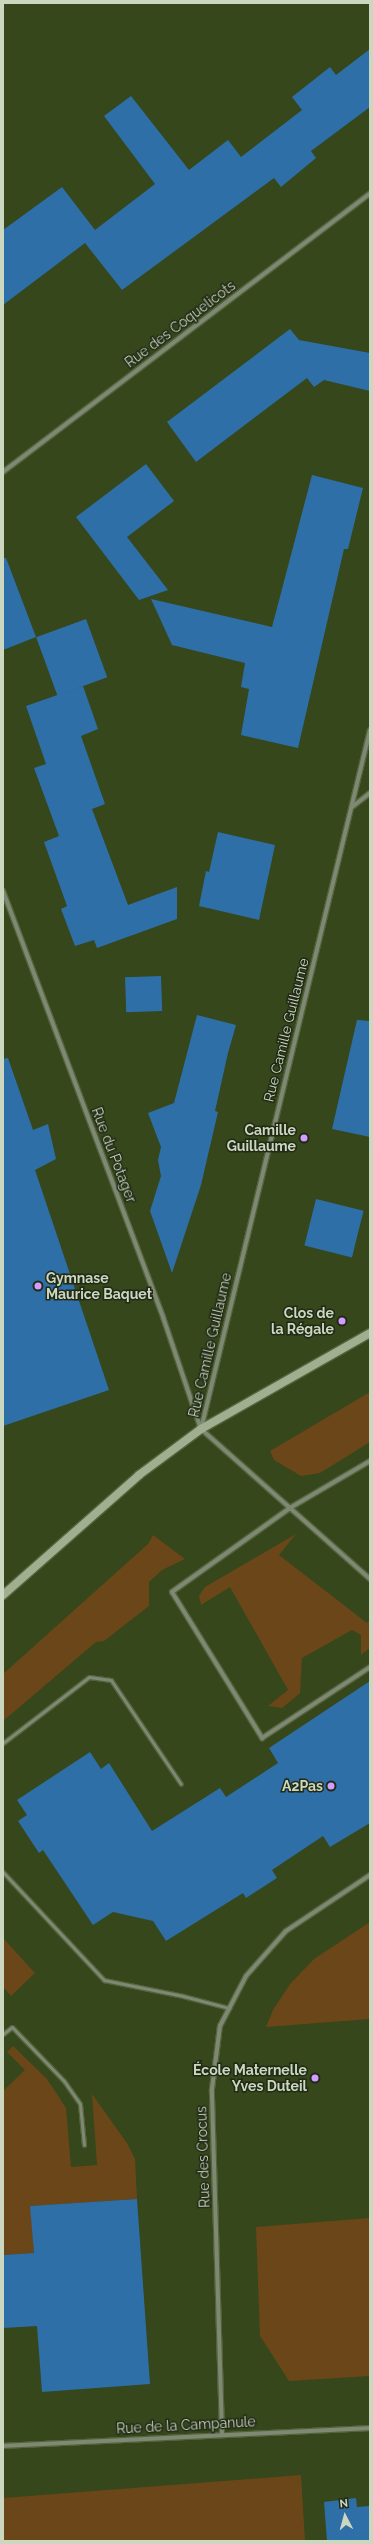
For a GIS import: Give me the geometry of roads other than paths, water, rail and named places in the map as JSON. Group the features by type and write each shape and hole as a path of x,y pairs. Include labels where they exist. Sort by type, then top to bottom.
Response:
{"main road":[{"path":"3,1594 139,1475 201,1429 370,1333"}],"street":[{"name":"Rue des Coquelicots","path":"3,472 370,193"},
{"name":"Rue Camille Guillaume","path":"201,1429 370,730"},
{"path":"352,807 370,793"},
{"name":"Rue du Potager","path":"3,891 160,1310 201,1429"},
{"path":"201,1429 370,1579"},
{"path":"370,1461 290,1508 172,1592 262,1738 370,1667"},
{"name":"Rue des Crocus","path":"222,2433 212,2089 220,2026 246,1976 286,1931 370,1875"},
{"name":"Rue de la Campanule","path":"3,2446 222,2433 370,2428"}],"lane":[{"path":"3,1743 89,1677 111,1680 181,1784"},
{"path":"3,1872 104,1980 183,1996 229,2008"},
{"path":"3,2034 12,2026 64,2081 80,2104 84,2145"}],"place":[{"name":"Camille Guillaume","path":"304,1138"},
{"name":"Gymnase Maurice Baquet","path":"38,1286"},
{"name":"Clos de la Régale","path":"342,1321"},
{"name":"A2Pas","path":"331,1786"},
{"name":"École Maternelle Yves Duteil","path":"315,2078"}]}
